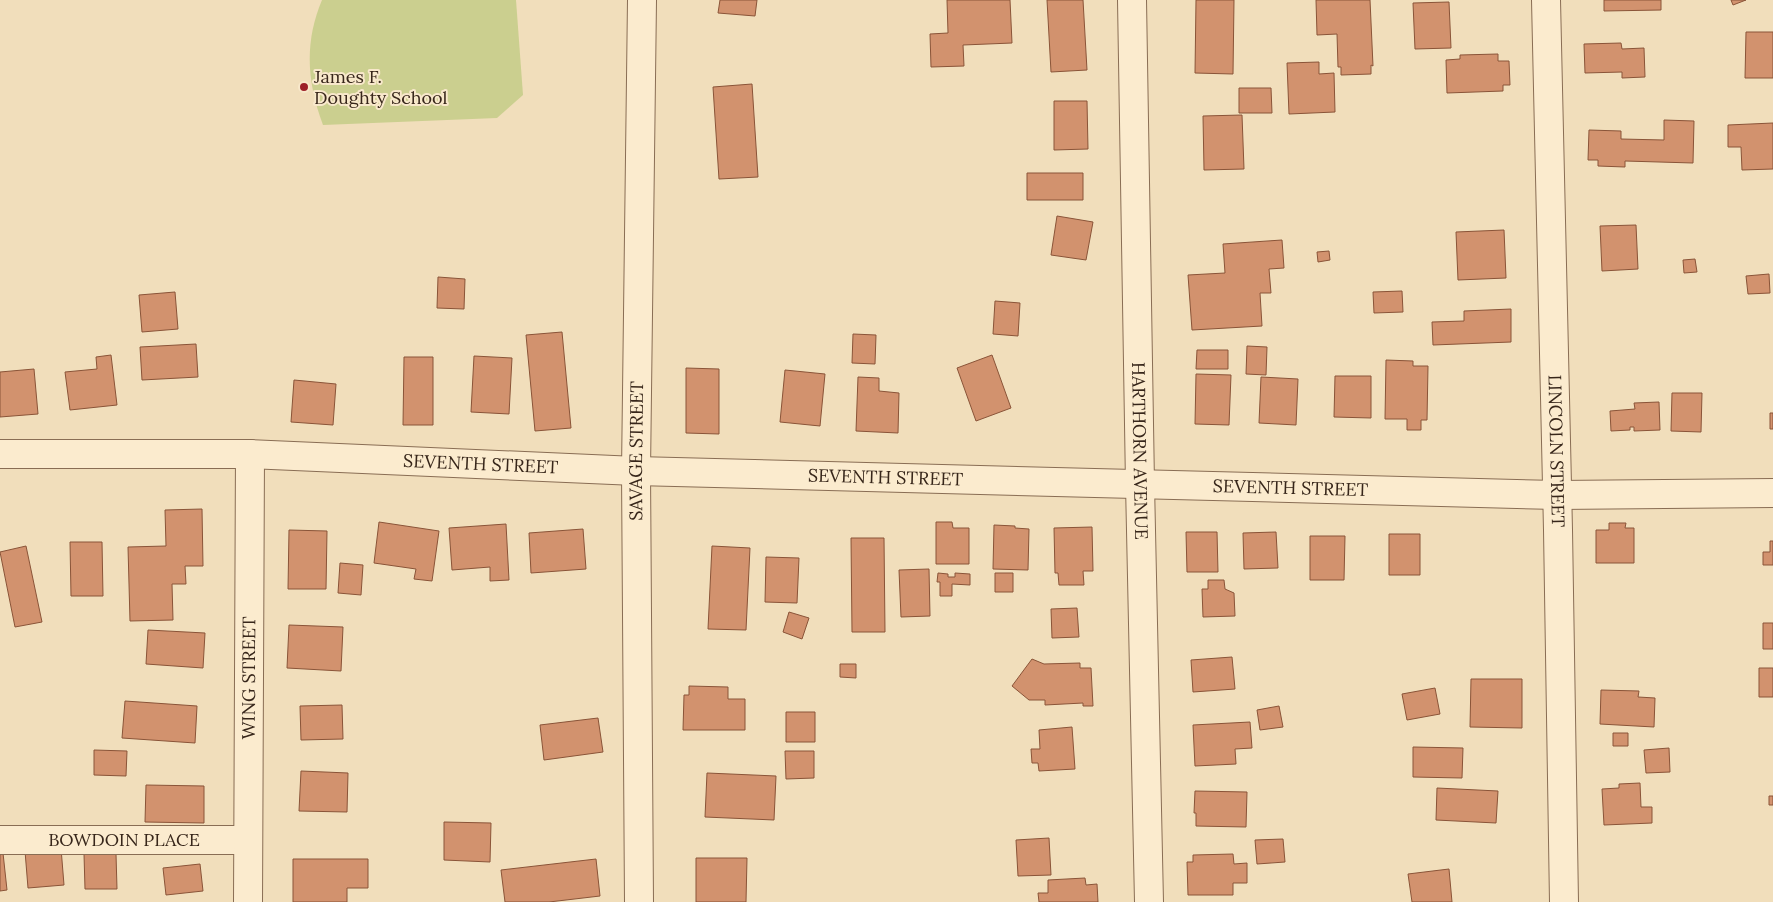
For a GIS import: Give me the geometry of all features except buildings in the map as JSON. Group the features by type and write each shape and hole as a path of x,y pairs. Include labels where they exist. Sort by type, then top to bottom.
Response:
{"street":[{"name":"SAVAGE STREET","path":"639,902 636,471 642,0"},
{"name":"HARTHORN AVENUE","path":"1132,0 1149,902"},
{"name":"LINCOLN STREET","path":"1546,0 1564,902"},
{"name":"SEVENTH STREET","path":"0,454 250,454 636,471 1557,494 1773,493"},
{"name":"WING STREET","path":"248,902 250,454"},
{"name":"BOWDOIN PLACE","path":"0,840 247,840"}],"green space":[{"path":"322,0 516,0 523,95 497,118 323,125 314,93 310,62 312,32"}],"place":[{"name":"James F. Doughty School","path":"304,87"}]}
